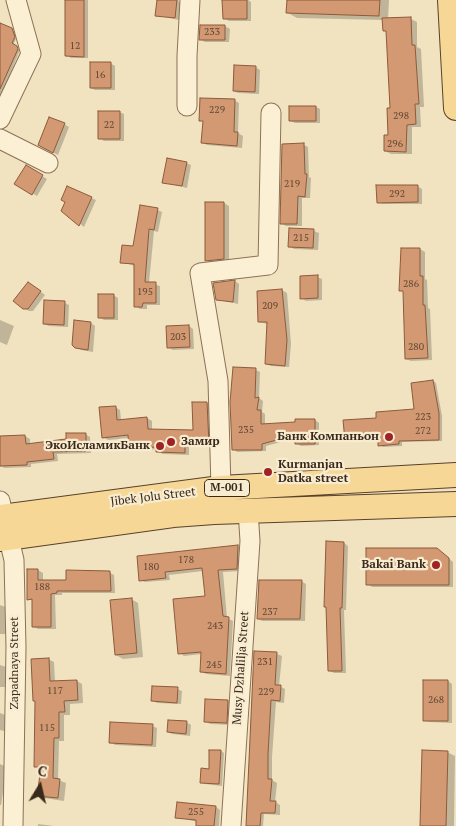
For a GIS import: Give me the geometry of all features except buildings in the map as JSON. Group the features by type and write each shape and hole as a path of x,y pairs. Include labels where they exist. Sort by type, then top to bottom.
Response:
{"main road":[{"path":"450,0 456,108"},
{"name":"Jibek Jolu Street","path":"2,522 221,488 456,475"},
{"name":"Jibek Jolu Street","path":"2,522 248,510 456,504"}],"street":[{"path":"0,119 31,54 16,0"},
{"path":"187,106 190,0"},
{"path":"221,488 218,381 200,273 268,265 271,113"},
{"path":"0,139 48,163"},
{"name":"Musy Dzhalilja Street","path":"231,826 250,541 248,510"},
{"name":"Zapadnaya Street","path":"2,522 14,560 16,647 13,826"}],"place":[{"name":"Банк Компаньон","path":"389,437"},
{"name":"Замир","path":"171,442"},
{"name":"ЭкоИсламикБанк","path":"160,446"},
{"name":"Kurmanjan Datka street","path":"268,472"},
{"name":"Bakai Bank","path":"436,565"}]}
